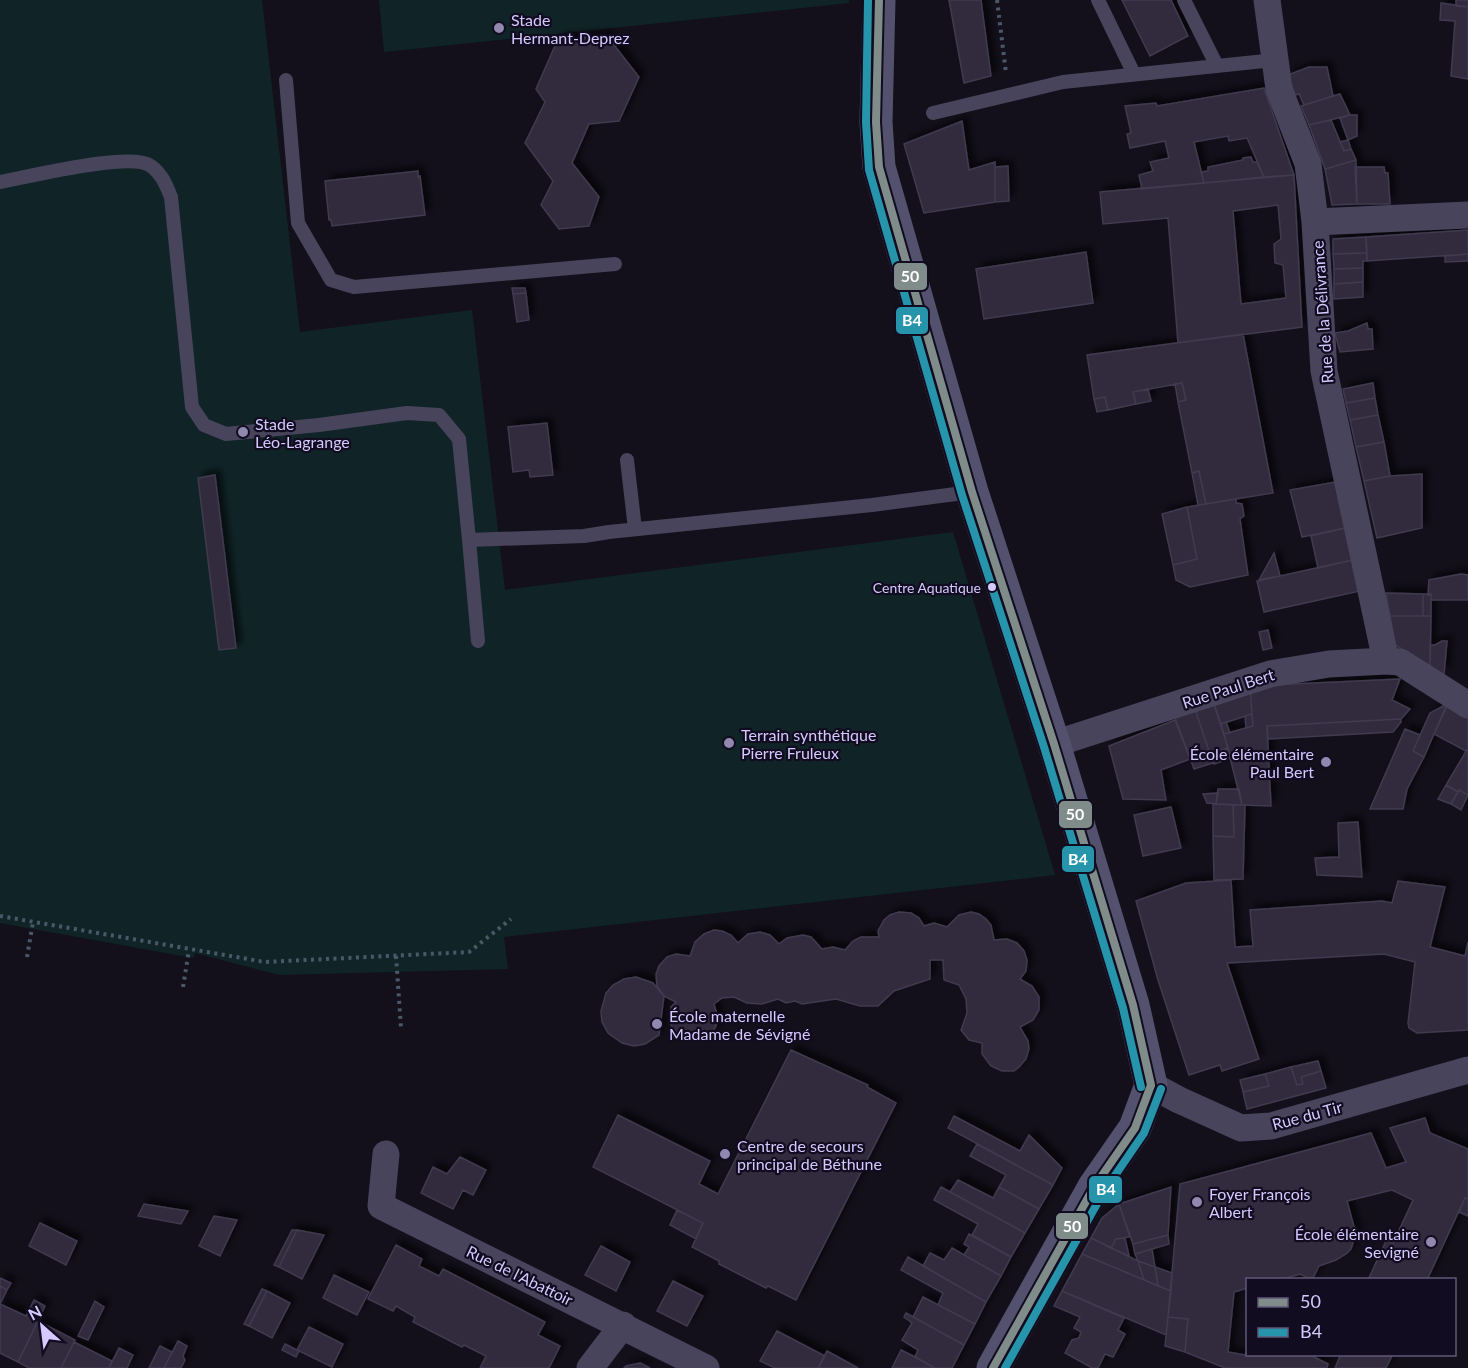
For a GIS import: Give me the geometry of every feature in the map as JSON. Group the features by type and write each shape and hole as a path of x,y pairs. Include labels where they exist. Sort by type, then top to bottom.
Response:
{"street":[{"path":"879,0 876,122 879,167 972,492 1054,744 1133,1005 1151,1085 1135,1128 1094,1187 993,1368"},
{"name":"Rue de la Délivrance","path":"1267,0 1279,89 1308,164 1315,222 1324,371 1386,660"},
{"path":"1315,222 1468,215"},
{"name":"Rue Paul Bert","path":"1054,744 1270,674 1329,664 1386,660 1400,662 1468,705"},
{"name":"Rue du Tir","path":"1151,1085 1241,1128 1271,1126 1468,1070"},
{"name":"Rue de l'Abattoir","path":"386,1154 381,1206 706,1368"},
{"path":"590,1368 623,1325"}],"lane":[{"path":"1098,0 1134,74"},
{"path":"1184,0 1217,66"},
{"path":"933,113 1063,82 1275,60"},
{"path":"286,80 298,222 331,280 354,287 615,264"},
{"path":"0,182 118,160 150,164 162,176 171,197 192,407 204,424 226,434 407,413 439,415 459,439 478,641"},
{"path":"627,460 635,529"},
{"path":"469,540 584,536 972,492"}],"path":[{"path":"997,0 1009,95"},
{"path":"0,916 265,962 469,952 511,919"},
{"path":"27,957 33,922"},
{"path":"183,987 189,950"},
{"path":"396,956 402,1028"}],"green space":[{"name":"Stade Léo-Lagrange","path":"0,0 262,0 300,332 472,310 505,590 953,532 1055,875 504,937 508,969 279,975 195,953 193,958 0,923"},
{"name":"Stade Hermant-Deprez","path":"379,0 849,0 849,3 384,52"}],"building":[{"path":"949,0 981,0 991,76 964,83"},
{"path":"1122,0 1171,0 1188,36 1150,56"},
{"path":"1456,0 1468,0 1468,7 1456,6"},
{"path":"1441,3 1468,7 1468,79 1451,76 1455,21 1440,20"},
{"path":"607,36 639,77 619,121 589,124 572,163 599,197 589,226 559,229 541,205 553,181 525,143 545,102 536,89 558,39"},
{"path":"1309,67 1327,67 1333,96 1304,105 1299,94 1295,95 1288,75"},
{"path":"1264,88 1294,175 1264,177 1247,138 1229,141 1228,136 1194,142 1204,183 1142,189 1139,175 1153,171 1150,162 1169,158 1165,141 1130,148 1127,134 1131,133 1125,106 1156,103 1157,106"},
{"path":"1340,94 1350,115 1309,125 1301,106"},
{"path":"1357,115 1357,136 1348,140 1340,118"},
{"path":"1331,120 1344,151 1351,149 1356,160 1325,169 1309,125"},
{"path":"962,121 969,170 995,162 995,202 924,213 904,144"},
{"path":"1348,140 1351,149 1344,151 1340,142"},
{"path":"1251,157 1253,162 1257,162 1264,177 1204,183 1201,172 1208,171 1208,167"},
{"path":"1356,160 1357,204 1332,205 1325,169"},
{"path":"1008,166 1009,201 995,202 995,167"},
{"path":"1355,167 1384,167 1385,173 1388,173 1390,204 1357,204"},
{"path":"418,171 425,215 332,226 329,220 325,181"},
{"path":"1294,175 1302,327 1178,343 1168,218 1103,224 1100,192","holes":["1278,205 1281,239 1274,244 1275,263 1283,265 1286,298 1241,304 1233,211"]},
{"path":"1468,230 1468,254 1367,261 1366,237"},
{"path":"1366,237 1367,253 1333,254 1333,239"},
{"path":"1086,252 1093,303 984,319 976,269"},
{"path":"1367,253 1367,261 1363,261 1363,268 1334,269 1333,254"},
{"path":"1468,254 1468,261 1445,262 1445,256"},
{"path":"1363,268 1363,282 1334,284 1334,269"},
{"path":"1363,282 1363,297 1334,299 1334,284"},
{"path":"512,288 525,288 526,293 513,294"},
{"path":"526,293 529,320 517,322 513,294"},
{"path":"1367,323 1368,329 1372,329 1373,349 1340,352 1335,333 1348,331"},
{"path":"1243,334 1273,493 1206,504 1199,471 1192,473 1178,402 1186,400 1182,383 1133,392 1136,404 1108,410 1105,397 1094,399 1087,355"},
{"path":"1182,383 1186,400 1178,402 1175,384"},
{"path":"1373,383 1375,398 1346,403 1343,389"},
{"path":"1148,389 1151,401 1136,404 1133,392"},
{"path":"1105,397 1108,410 1097,412 1094,399"},
{"path":"1375,398 1378,415 1350,420 1346,403"},
{"path":"1378,415 1384,442 1356,447 1350,420"},
{"path":"547,423 553,475 530,477 529,470 513,472 508,427"},
{"path":"1384,442 1390,476 1364,481 1356,447"},
{"path":"1199,471 1206,504 1198,505 1192,473"},
{"path":"1422,474 1422,528 1377,538 1364,481 1390,476"},
{"path":"215,475 236,648 219,650 198,478"},
{"path":"1335,482 1345,528 1302,537 1290,490"},
{"path":"1236,499 1236,503 1242,504 1244,516 1240,519 1248,575 1190,587 1176,580 1173,565 1197,559 1187,507"},
{"path":"1187,507 1197,559 1173,565 1162,514"},
{"path":"1345,528 1353,560 1318,568 1311,536"},
{"path":"1274,553 1280,576 1259,580"},
{"path":"1353,560 1360,591 1264,612 1257,581"},
{"path":"1461,574 1468,575 1468,600 1431,600 1431,594 1428,595 1429,580"},
{"path":"1386,593 1423,594 1423,616 1390,616"},
{"path":"1423,594 1431,594 1431,616 1423,616"},
{"path":"1390,616 1431,616 1430,666 1395,645"},
{"path":"1268,630 1272,648 1263,650 1259,632"},
{"path":"1447,641 1444,675 1430,666 1430,645"},
{"path":"1400,679 1392,700 1410,709 1401,719 1267,726 1271,806 1242,805 1224,734 1253,726 1250,686"},
{"path":"1250,686 1252,714 1221,724 1213,701"},
{"path":"1213,701 1228,748 1210,754 1195,709"},
{"path":"1447,704 1424,757 1413,751 1430,713"},
{"path":"1448,704 1468,716 1468,748 1466,751 1434,734"},
{"path":"1195,709 1213,763 1194,769 1175,718"},
{"path":"1252,714 1253,726 1246,728 1245,716"},
{"path":"1401,719 1393,732 1268,739 1267,726"},
{"path":"1175,720 1190,759 1161,770 1166,800 1123,799 1109,746"},
{"path":"1226,722 1230,733 1224,734 1221,724"},
{"path":"1405,729 1420,735 1413,751 1424,757 1407,789 1403,809 1370,809"},
{"path":"1228,748 1231,758 1214,764 1210,754"},
{"path":"1468,748 1468,795 1446,785"},
{"path":"1446,785 1458,792 1451,804 1438,799"},
{"path":"1218,789 1239,789 1242,805 1216,804"},
{"path":"1459,790 1468,795 1461,810 1451,804"},
{"path":"1218,793 1216,804 1207,803 1203,794"},
{"path":"1213,804 1233,805 1234,837 1213,836"},
{"path":"1233,805 1245,805 1243,879 1214,880 1213,836 1234,837"},
{"path":"1171,807 1181,848 1143,856 1134,815"},
{"path":"1358,822 1362,877 1317,875 1315,858 1339,857 1338,823"},
{"path":"1231,880 1235,947 1253,946 1250,910 1382,901 1392,903 1398,881 1445,887 1430,947 1465,956 1468,942 1468,1030 1417,1033 1409,1028 1415,962 1384,954 1227,963 1259,1059 1222,1071 1220,1065 1189,1075 1158,980 1136,901 1186,883"},
{"path":"899,912 911,913 919,918 924,926 934,923 947,927 959,915 971,912 979,914 991,925 994,940 1007,939 1017,943 1024,951 1027,960 1026,971 1020,979 1032,986 1039,997 1039,1010 1033,1020 1020,1027 1028,1041 1029,1049 1026,1059 1014,1071 1002,1071 991,1066 982,1054 982,1043 969,1040 961,1030 967,1013 966,999 959,985 944,980 943,960 930,960 930,979 894,991 878,1006 860,1006 836,999 802,1004 795,1001 786,1003 778,999 762,1004 747,1003 734,997 722,998 714,1004 718,1018 716,1026 712,1033 703,1039 685,1040 678,1036 671,1025 671,1007 676,1002 664,996 657,986 656,974 659,966 667,957 676,954 690,956 695,942 704,934 714,930 722,931 731,935 738,943 748,934 760,932 770,935 779,944 787,938 803,935 811,937 822,949 833,947 845,950 853,941 861,937 879,937 878,931 884,920"},
{"path":"636,977 653,983 664,996 659,1035 645,1044 634,1046 622,1043 608,1033 602,1022 601,1011 606,993 613,985 624,979"},
{"path":"791,1050 868,1085 867,1087 896,1103 796,1300 768,1286 766,1288 692,1247 703,1223 593,1167 618,1115 710,1161 699,1184 718,1194"},
{"path":"1318,1061 1321,1071 1301,1077 1303,1084 1297,1085 1291,1067"},
{"path":"1291,1067 1297,1085 1303,1084 1301,1077 1321,1071 1326,1088 1247,1109 1243,1092 1269,1086 1265,1074"},
{"path":"1265,1074 1269,1086 1243,1092 1240,1080"},
{"path":"954,1116 1020,1151 1029,1135 1062,1168 1053,1185 948,1128"},
{"path":"1425,1118 1430,1133 1468,1149 1468,1199 1465,1198 1428,1278 1369,1278 1386,1241 1393,1243 1413,1200 1392,1190 1347,1201 1356,1234 1351,1249 1346,1254 1319,1266 1313,1278 1300,1274 1287,1278 1246,1278 1246,1289 1234,1292 1228,1352 1245,1355 1246,1353 1246,1356 1312,1356 1328,1364 1327,1368 1225,1368 1185,1352 1188,1319 1168,1317 1180,1184 1371,1133 1386,1168 1406,1162 1390,1128"},
{"path":"977,1144 1053,1185 1039,1209 999,1187 1006,1175 970,1156"},
{"path":"460,1157 486,1170 473,1195 463,1190 453,1209 421,1193 433,1167 447,1174"},
{"path":"958,1180 993,1198 999,1187 1039,1209 1025,1233 950,1192"},
{"path":"941,1187 1025,1233 1011,1257 972,1235 978,1224 934,1200"},
{"path":"1171,1187 1168,1235 1133,1244 1119,1204"},
{"path":"1465,1198 1468,1199 1468,1216 1459,1212"},
{"path":"144,1204 188,1211 181,1224 138,1216"},
{"path":"1119,1204 1130,1237 1116,1239 1111,1248 1091,1238 1102,1218"},
{"path":"677,1210 703,1223 696,1239 670,1225"},
{"path":"214,1216 237,1220 220,1256 199,1246"},
{"path":"40,1223 77,1241 66,1265 29,1246"},
{"path":"292,1230 297,1230 279,1267 274,1265"},
{"path":"297,1230 324,1235 302,1279 279,1267"},
{"path":"969,1234 1011,1257 1001,1276 964,1255 969,1247 964,1244"},
{"path":"1168,1235 1169,1244 1135,1254 1133,1244"},
{"path":"1091,1238 1138,1261 1144,1280 1082,1254"},
{"path":"1125,1238 1129,1256 1111,1248 1116,1239"},
{"path":"396,1245 422,1259 419,1266 439,1276 443,1269 545,1322 538,1335 560,1346 549,1368 480,1368 486,1356 464,1345 462,1347 413,1322 415,1317 396,1306 393,1311 368,1299"},
{"path":"601,1246 630,1262 616,1291 585,1275"},
{"path":"952,1248 1001,1276 986,1302 923,1266 930,1253 944,1260"},
{"path":"1152,1249 1155,1267 1138,1261 1135,1254"},
{"path":"1082,1254 1171,1291 1166,1335 1062,1291"},
{"path":"908,1257 986,1302 975,1324 938,1305 943,1293 901,1270"},
{"path":"1138,1261 1155,1267 1158,1286 1144,1280"},
{"path":"1155,1267 1172,1273 1171,1291 1158,1286"},
{"path":"334,1275 369,1292 357,1315 323,1298"},
{"path":"0,1278 11,1283 7,1290 0,1286"},
{"path":"673,1281 703,1296 687,1326 657,1311"},
{"path":"0,1286 7,1290 0,1304"},
{"path":"262,1289 267,1291 249,1326 244,1324"},
{"path":"267,1291 290,1303 272,1338 249,1326"},
{"path":"1062,1291 1124,1318 1118,1330 1125,1334 1113,1357 1105,1354 1098,1368 1092,1368 1065,1353 1072,1340 1079,1338 1081,1332 1074,1328 1080,1317 1054,1306"},
{"path":"923,1297 975,1324 964,1345 913,1317"},
{"path":"34,1300 45,1306 18,1362 0,1353 0,1304 26,1316"},
{"path":"95,1301 104,1307 88,1340 78,1336"},
{"path":"906,1313 964,1345 952,1368 935,1368 915,1357 918,1350 902,1340 912,1323 904,1317"},
{"path":"1168,1317 1188,1319 1185,1352 1165,1346"},
{"path":"38,1321 75,1340 61,1368 29,1368 18,1362"},
{"path":"309,1327 343,1344 332,1367 297,1350"},
{"path":"777,1331 825,1356 818,1368 775,1368 760,1361"},
{"path":"178,1341 187,1346 181,1368 164,1368"},
{"path":"74,1342 112,1361 109,1368 61,1368"},
{"path":"285,1344 299,1351 296,1357 282,1350"},
{"path":"160,1346 172,1352 164,1368 149,1368"},
{"path":"119,1348 133,1355 127,1368 109,1368"},
{"path":"901,1350 915,1357 935,1368 892,1368"},
{"path":"827,1351 858,1368 818,1368"},
{"path":"1340,1356 1392,1356 1386,1368 1335,1368"},
{"path":"640,1363 650,1368 624,1368 626,1366"}],"transit line":[{"name":"B4","path":"868,0 866,122 869,170 962,495 1044,747 1123,1008 1141,1087"},
{"name":"50","path":"879,0 876,122 879,167 972,492 1054,744 1133,1005 1151,1085"},
{"name":"50","path":"993,1368 1094,1187 1135,1128 1151,1085"},
{"name":"B4","path":"1005,1368 1103,1193 1144,1133 1161,1089"}],"place":[{"name":"Stade Hermant-Deprez","path":"499,28"},
{"name":"Stade Léo-Lagrange","path":"243,432"},
{"name":"Centre Aquatique","path":"992,587"},
{"name":"Terrain synthétique Pierre Fruleux","path":"729,743"},
{"name":"École élémentaire Paul Bert","path":"1326,762"},
{"name":"École maternelle Madame de Sévigné","path":"657,1024"},
{"name":"Centre de secours principal de Béthune","path":"725,1154"},
{"name":"Foyer François Albert","path":"1197,1202"},
{"name":"École élémentaire Sevigné","path":"1431,1242"}]}
